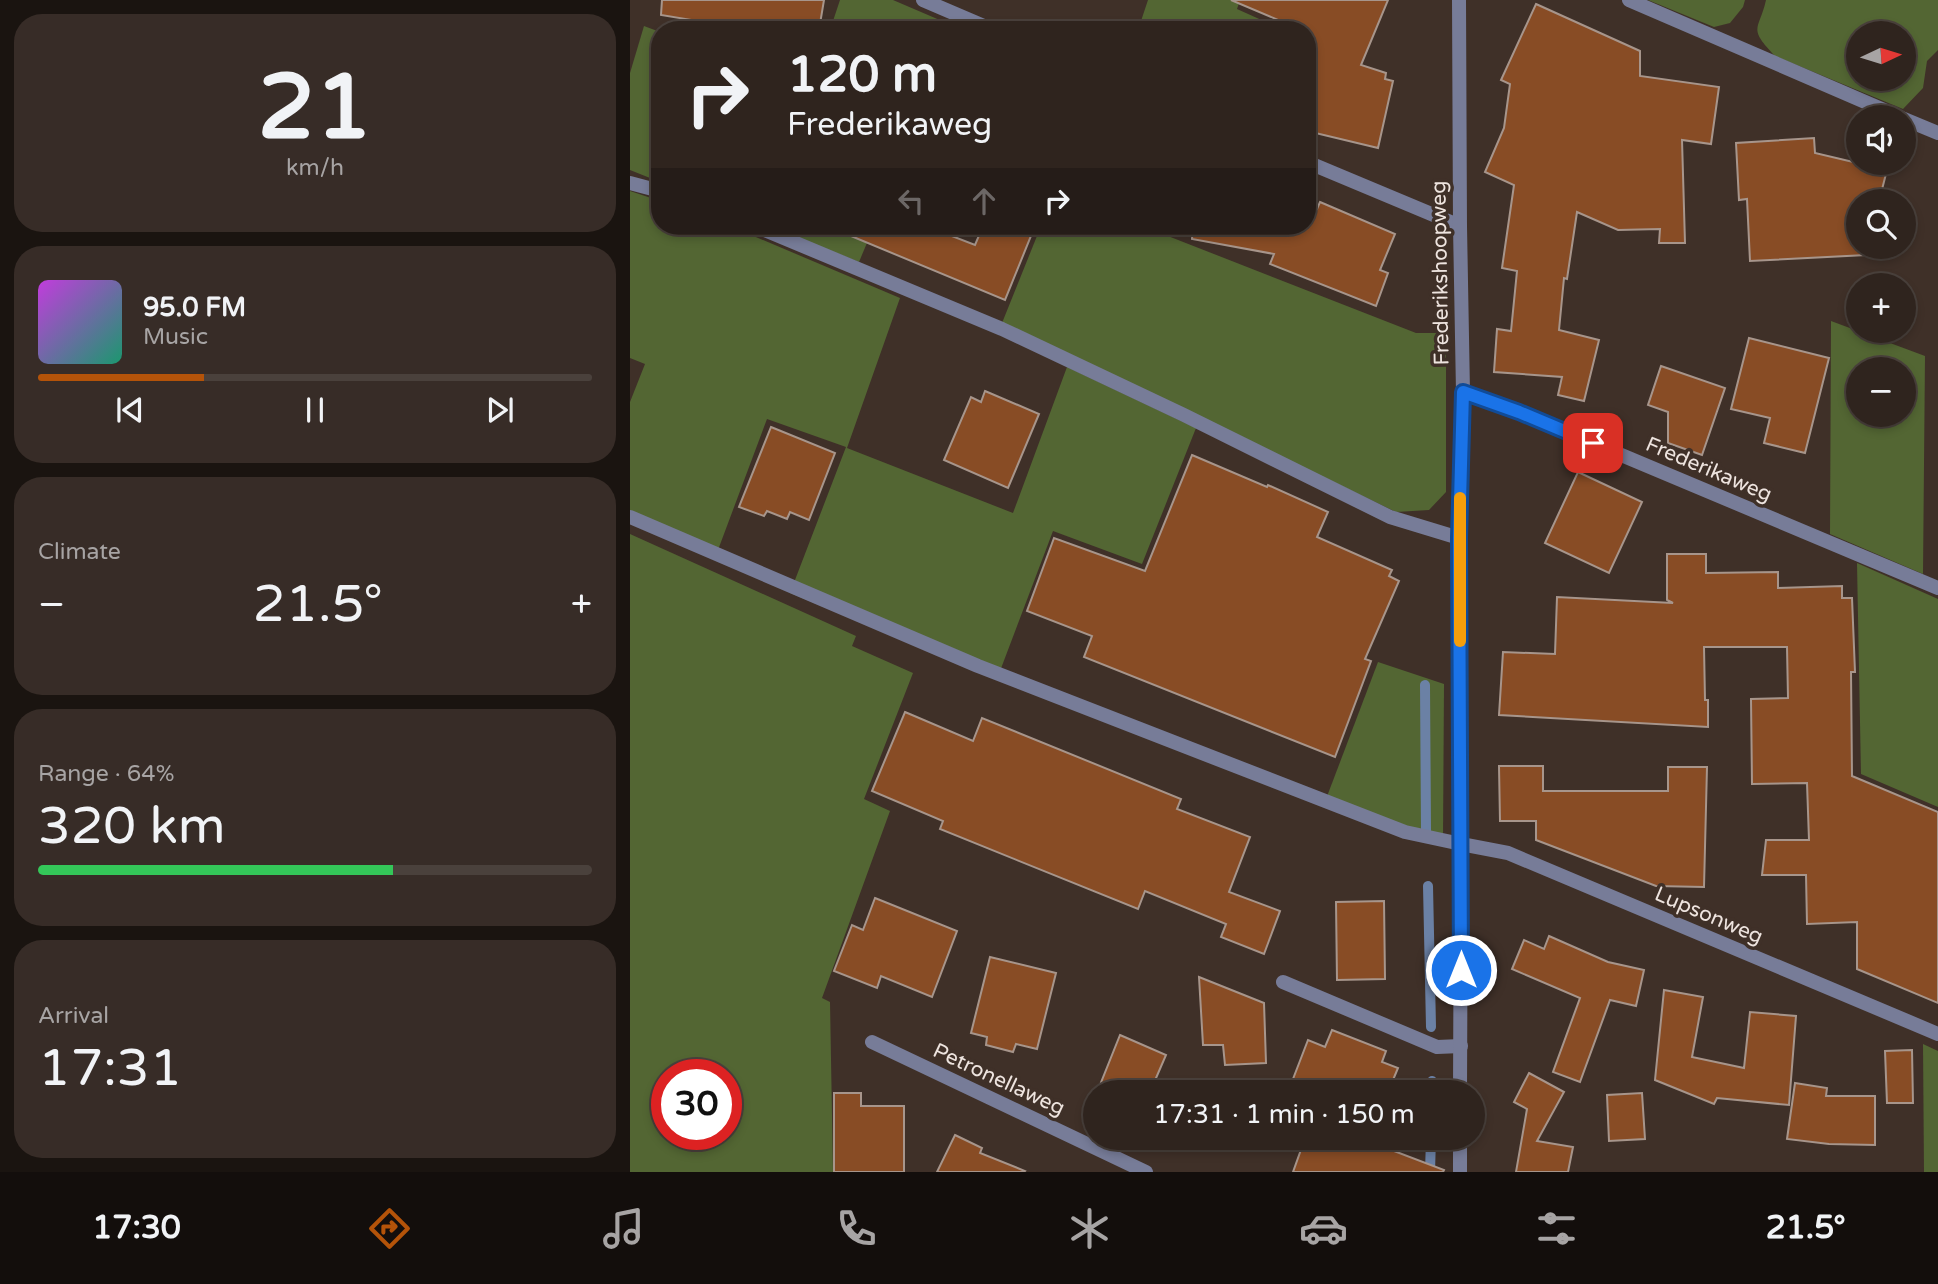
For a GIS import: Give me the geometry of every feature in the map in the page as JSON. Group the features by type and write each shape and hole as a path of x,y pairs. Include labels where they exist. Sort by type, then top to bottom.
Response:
{"street":[{"path":"923,0 972,21"},
{"name":"Frederikshoopweg","path":"1459,0 1463,392 1459,538 1460,1080"},
{"path":"1629,0 1872,105"},
{"path":"1916,124 1938,133"},
{"path":"1316,166 1460,226"},
{"path":"630,184 651,189"},
{"path":"777,235 1002,329 1390,517 1459,538"},
{"name":"Frederikaweg","path":"1463,392 1519,412 1938,588"},
{"name":"Lupsonweg","path":"630,517 978,666 1405,832 1508,853 1938,1034"},
{"path":"1283,982 1437,1047 1461,1046"},
{"name":"Petronellaweg","path":"872,1042 1146,1172"},
{"path":"1460,1150 1460,1172"}],"green space":[{"path":"840,0 893,0 942,21 833,21"},
{"path":"1148,0 1240,0 1237,9 1264,21 1141,21"},
{"path":"1648,0 1745,0 1743,7 1730,23 1714,27"},
{"path":"1766,0 1938,0 1938,50 1927,61 1923,88 1907,105 1893,105 1860,91 1916,91 1916,21 1846,21 1846,85 1775,56 1758,34 1758,24"},
{"path":"644,26 651,29 651,178 630,170 630,73"},
{"path":"630,191 651,198 651,235 751,235 900,298 847,448 1013,513 1067,367 1196,428 1142,564 1053,531 997,679 790,593 846,447 767,419 715,558 630,519 630,402 645,364 630,358"},
{"path":"792,235 870,235 859,262"},
{"path":"1037,235 1165,235 1416,333 1446,333 1446,492 1429,510 1396,512 1002,323"},
{"path":"1831,321 1846,327 1846,343 1890,343 1925,356 1923,574 1830,534"},
{"path":"630,534 856,636 852,646 913,673 864,799 890,811 822,998 830,1002 833,1172 630,1172"},
{"path":"1857,563 1938,599 1938,807 1861,774"},
{"path":"1378,662 1444,684 1443,838 1323,807"},
{"path":"1923,1044 1938,1051 1938,1172 1924,1172"}],"building":[{"path":"662,0 824,0 820,21 698,21 661,15"},
{"path":"1231,0 1388,0 1361,65 1386,73 1385,79 1393,81 1378,148 1316,133 1316,21 1281,21"},
{"path":"1536,4 1640,51 1640,76 1719,87 1711,144 1682,140 1685,243 1659,243 1660,229 1618,230 1577,212 1567,279 1564,278 1559,330 1599,340 1584,401 1558,395 1562,377 1494,372 1497,329 1511,331 1517,271 1502,268 1514,185 1485,172 1504,128 1510,84 1501,80"},
{"path":"1814,138 1815,153 1846,160 1846,175 1886,175 1882,189 1846,189 1846,256 1750,261 1747,199 1739,200 1736,143"},
{"path":"1320,202 1395,234 1380,270 1388,273 1376,306 1270,264 1274,254 1192,239 1192,235 1316,235 1317,209"},
{"path":"849,235 949,235 975,245 979,235 1031,235 1005,300"},
{"path":"1749,338 1829,358 1805,453 1764,443 1770,418 1731,409"},
{"path":"1661,366 1725,388 1702,455 1668,443 1668,412 1648,405"},
{"path":"985,391 1039,414 1008,488 944,460 971,397 981,402"},
{"path":"771,427 835,453 809,520 790,512 787,519 767,511 764,516 739,507"},
{"path":"1192,455 1328,512 1317,537 1392,570 1389,576 1399,581 1365,659 1371,661 1335,757 1084,657 1092,636 1027,611 1054,538 1145,571"},
{"path":"1578,472 1642,502 1609,573 1545,543"},
{"path":"1667,554 1706,554 1706,573 1778,572 1778,588 1842,586 1842,598 1852,598 1855,672 1851,672 1852,776 1938,812 1938,1003 1857,969 1857,922 1807,924 1806,875 1762,875 1766,840 1809,840 1807,783 1752,784 1751,699 1788,698 1787,647 1704,647 1708,727 1499,715 1503,652 1555,654 1557,597 1673,603 1667,600"},
{"path":"905,712 973,741 982,718 1181,799 1177,809 1250,837 1229,892 1280,911 1264,954 1221,937 1226,924 1145,891 1138,909 940,829 943,821 872,791"},
{"path":"1499,766 1543,766 1543,791 1668,791 1668,767 1707,767 1704,887 1656,886 1536,840 1536,821 1500,821"},
{"path":"875,898 957,931 932,997 881,976 877,988 834,971 852,925 863,930"},
{"path":"1384,901 1385,979 1337,980 1336,902"},
{"path":"1549,936 1608,962 1644,970 1636,1006 1610,1000 1580,1082 1553,1072 1580,998 1512,969 1524,940 1544,949"},
{"path":"990,957 1056,973 1037,1049 1016,1044 1013,1052 986,1045 987,1037 971,1033"},
{"path":"1199,977 1264,1003 1266,1063 1225,1065 1223,1045 1203,1045"},
{"path":"1664,990 1703,997 1692,1057 1744,1068 1750,1012 1796,1016 1789,1105 1717,1098 1714,1104 1655,1080"},
{"path":"1332,1030 1386,1051 1382,1062 1398,1068 1393,1080 1293,1080 1308,1040 1325,1047"},
{"path":"1120,1035 1166,1055 1155,1080 1102,1080"},
{"path":"1912,1050 1913,1103 1887,1103 1885,1051"},
{"path":"1529,1073 1564,1092 1537,1141 1573,1147 1568,1172 1516,1172 1527,1109 1514,1102"},
{"path":"1795,1083 1827,1088 1826,1096 1875,1096 1875,1145 1829,1144 1787,1139"},
{"path":"834,1093 861,1093 861,1106 904,1106 904,1172 834,1172"},
{"path":"1642,1093 1645,1139 1609,1141 1607,1095"},
{"path":"955,1135 982,1148 980,1153 1025,1171 937,1172"},
{"path":"1301,1150 1392,1150 1444,1170 1443,1172 1293,1172"}],"waterway":[{"path":"1425,685 1426,831"},
{"path":"1428,886 1431,1027"},
{"path":"1430,1172 1431,1150"}],"slow traffic":[{"path":"1460,498 1460,641"}],"route":[{"path":"1461,970 1459,538 1463,392 1593,443"}]}
